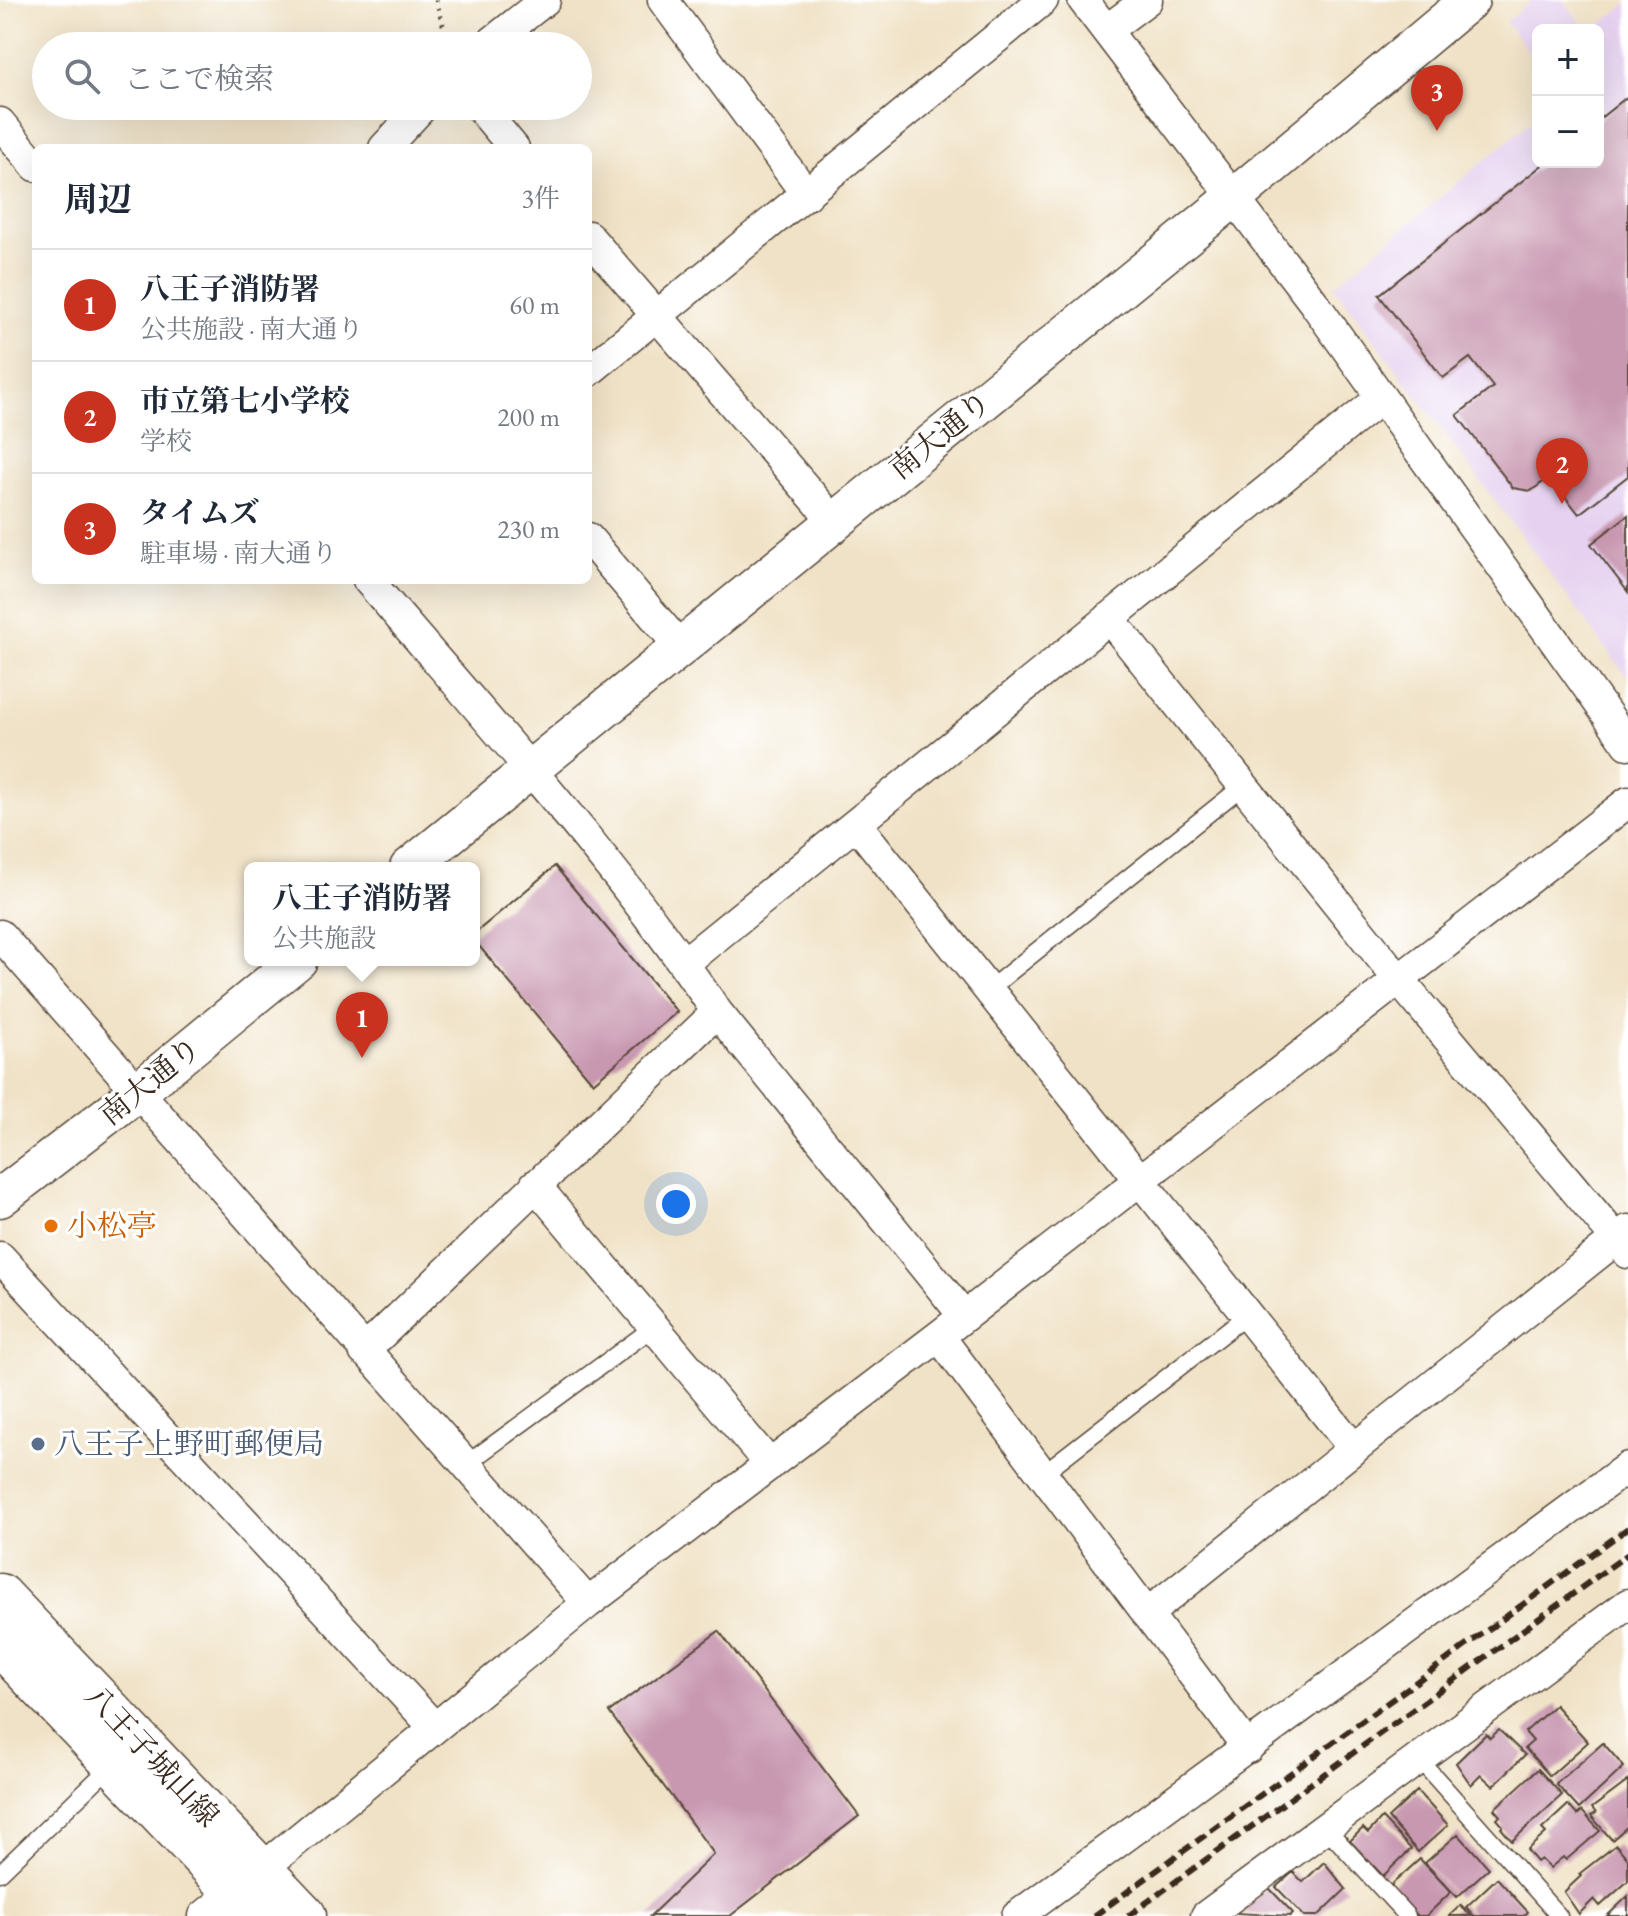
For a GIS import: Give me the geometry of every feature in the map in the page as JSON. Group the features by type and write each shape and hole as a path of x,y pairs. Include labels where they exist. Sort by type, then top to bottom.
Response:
{"main road":[{"name":"八王子城山線","path":"0,1596 239,1898 304,1916"},
{"name":"八王子城山線","path":"0,1643 126,1752"}],"street":[{"path":"505,32 545,0"},
{"path":"663,0 807,195"},
{"path":"592,369 1043,0"},
{"path":"1083,0 1236,196 1628,744"},
{"path":"1108,29 1147,0"},
{"name":"南大通り","path":"416,862 1236,196 1470,0"},
{"path":"388,144 410,120"},
{"path":"491,120 511,144"},
{"path":"1,125 32,161"},
{"path":"592,241 834,521"},
{"path":"684,963 858,826 1381,398"},
{"path":"592,543 681,648"},
{"path":"371,584 529,769 684,963 717,1012 964,1316"},
{"path":"1109,618 1399,980 1624,1241 1354,1449 1147,1614"},
{"path":"239,1898 433,1726 588,1603 939,1336 1628,802"},
{"path":"858,826 1354,1449"},
{"path":"4,947 588,1603"},
{"name":"南大通り","path":"0,1198 136,1093 291,966"},
{"path":"364,1351 717,1012"},
{"path":"535,1185 770,1465"},
{"path":"0,1257 433,1726"},
{"path":"939,1336 1248,1748"},
{"path":"1017,1916 1628,1467"},
{"path":"1206,1916 1625,1612"}],"lane":[{"path":"988,990 1244,785"},
{"path":"1042,1474 1247,1315"},
{"path":"465,1465 654,1327"},
{"path":"0,1873 126,1752"},
{"path":"1419,1759 1559,1916"},
{"path":"1325,1827 1407,1916"}],"path":[{"path":"436,0 445,32"}],"shaded area":[{"path":"1533,0 1563,0 1581,24 1532,24 1532,56 1506,22"},
{"path":"1628,3 1628,678 1334,286 1532,121 1532,168 1604,168 1604,24 1601,24"}],"building":[{"path":"1628,96 1628,476 1579,514 1550,477 1531,491 1513,488 1457,415 1493,387 1470,358 1443,378 1379,295 1538,168 1604,168 1604,115"},
{"path":"1628,515 1628,592 1591,544"},
{"path":"555,866 677,1012 593,1083 480,947 480,929"},
{"path":"719,1631 859,1816 730,1916 650,1916 714,1854 609,1712"},
{"path":"1555,1705 1588,1742 1550,1776 1525,1748 1533,1741 1525,1732"},
{"path":"1499,1730 1525,1755 1493,1786 1481,1775 1471,1785 1456,1763 1486,1734 1490,1738"},
{"path":"1603,1743 1624,1767 1579,1809 1556,1784"},
{"path":"1538,1769 1562,1795 1512,1841 1501,1828 1503,1826 1497,1819 1500,1816 1494,1809"},
{"path":"1628,1781 1628,1826 1612,1840 1591,1816 1596,1813 1592,1808"},
{"path":"1417,1791 1448,1825 1418,1852 1388,1818"},
{"path":"1568,1805 1577,1815 1582,1811 1600,1831 1566,1860 1563,1857 1550,1868 1541,1859 1537,1862 1527,1850 1546,1833 1542,1829"},
{"path":"1382,1818 1411,1849 1383,1876 1350,1841 1363,1828 1368,1833"},
{"path":"1458,1834 1489,1868 1457,1897 1425,1863"},
{"path":"1616,1845 1628,1859 1628,1881 1600,1906 1594,1899 1579,1914 1564,1892 1581,1876 1579,1874"},
{"path":"1420,1859 1451,1892 1426,1916 1418,1916 1390,1886"},
{"path":"1324,1862 1346,1889 1318,1916 1304,1916 1276,1887 1293,1872 1303,1882"},
{"path":"1497,1878 1528,1912 1524,1916 1474,1916 1466,1907"},
{"path":"1268,1887 1293,1913 1290,1916 1235,1913"},
{"path":"1628,1896 1628,1916 1607,1916"},
{"path":"1461,1905 1471,1916 1449,1916"}],"railway":[{"path":"1094,1916 1628,1528"},
{"path":"1128,1916 1628,1554"}],"place":[{"name":"タイムズ","path":"1437,131"},
{"name":"市立第七小学校","path":"1562,504"},
{"name":"八王子消防署","path":"362,1058"},
{"name":"小松亭","path":"51,1226"},
{"name":"八王子上野町郵便局","path":"38,1444"}]}
